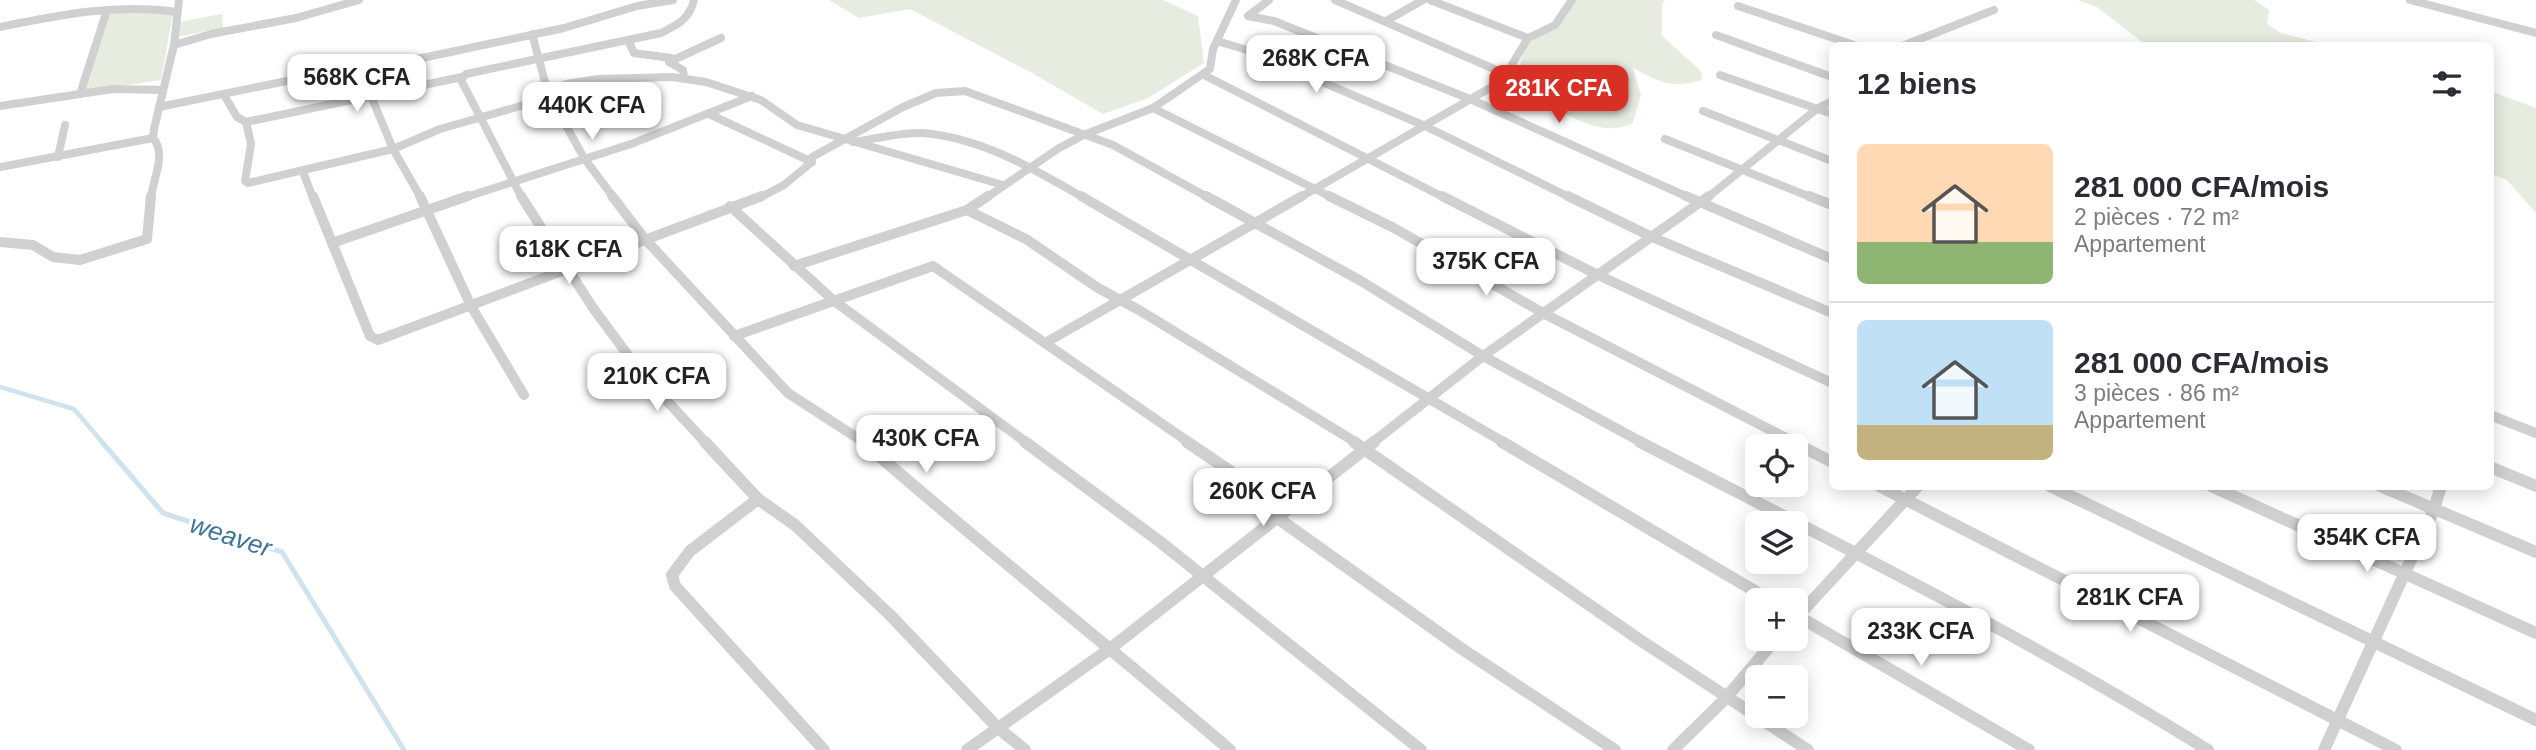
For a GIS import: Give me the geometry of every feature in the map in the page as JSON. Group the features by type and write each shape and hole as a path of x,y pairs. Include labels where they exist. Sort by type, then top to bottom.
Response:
{"street":[{"path":"89,11 92,0"},
{"path":"153,138 174,45 179,0"},
{"path":"174,45 211,34 296,18 359,0"},
{"path":"159,107 590,22 637,6 673,0"},
{"path":"634,54 688,17 694,0"},
{"path":"794,266 967,210 1030,167 1086,134 1153,108 1204,75 1212,66 1211,57 1236,0"},
{"path":"1248,16 1269,0"},
{"path":"1335,0 1508,75"},
{"path":"1386,21 1419,5 1423,0"},
{"path":"1430,0 1528,38 1553,30 1564,17 1572,0"},
{"path":"2410,0 2536,33"},
{"path":"0,27 89,11 143,7 162,2"},
{"path":"1738,6 1845,42"},
{"path":"143,7 177,12"},
{"path":"80,94 106,22 107,10"},
{"path":"1912,42 1994,10"},
{"path":"1231,13 1275,21 1470,99 1573,148 1829,258"},
{"path":"224,95 237,117 246,122 462,77 538,57 661,33"},
{"path":"532,34 548,93 584,158 645,239 788,393 862,441 977,542 1111,648 1230,750"},
{"path":"1716,35 1829,76"},
{"path":"669,62 721,38"},
{"path":"1045,343 1470,99 1508,75 1528,38"},
{"path":"628,40 634,54"},
{"path":"1217,41 1239,47 1423,125 1652,237 1829,312"},
{"path":"1281,65 1328,43"},
{"path":"634,54 671,58 669,62"},
{"path":"669,62 683,70 684,78"},
{"path":"1204,75 1598,275 1829,382"},
{"path":"1720,75 1829,113"},
{"path":"462,77 461,80 511,181 593,308 642,374 758,499 795,525 891,617 997,727 1025,750"},
{"path":"246,122 251,144 245,181 254,183 393,149 440,130 524,106 566,84 598,79 684,78 752,96 772,106 797,125 1003,185"},
{"path":"0,106 128,88 163,90"},
{"path":"812,162 810,159 820,152 849,141 885,116 937,93 953,89 1113,145 1361,281 1483,356 1627,435 1856,551 2120,695 2208,750"},
{"path":"371,96 393,149 429,212 471,306 524,395"},
{"path":"332,243 584,158 752,96"},
{"path":"967,750 1111,648 1483,356 1701,202 1776,140 1829,102"},
{"path":"1153,108 1394,228 1545,314 1829,460"},
{"path":"1703,111 1829,160"},
{"path":"709,114 812,162"},
{"path":"58,157 65,125"},
{"path":"849,141 922,133 979,145 1030,167 1192,259 1750,588"},
{"path":"0,167 153,138"},
{"path":"0,242 33,245 53,257 80,260 146,239 152,188 160,153 159,145 153,138"},
{"path":"1665,139 1829,204"},
{"path":"303,172 370,336 374,340 392,336 730,206 760,197 784,185 812,162"},
{"path":"730,206 833,300 1202,575 1422,750"},
{"path":"967,210 990,225 1034,243 1118,302 1139,310 1364,448 1725,699 1808,750"},
{"path":"734,336 933,266 1230,471 1276,517 1462,649 1615,750"},
{"path":"2494,417 2536,433"},
{"path":"2494,469 2536,486"},
{"path":"1886,490 2396,750"},
{"path":"1808,603 1915,490"},
{"path":"2058,490 2536,720"},
{"path":"2220,490 2536,633"},
{"path":"2389,490 2536,552"},
{"path":"2324,750 2434,509 2440,490"},
{"path":"758,499 699,543 672,575 675,586 824,750"},
{"path":"1808,623 2029,750"},
{"path":"1673,750 1725,699 1766,651"}],"shaded area":[{"path":"829,0 1163,0 1198,16 1204,63 1148,98 1103,114 910,9 859,18"},
{"path":"1575,0 1665,0 1662,4 1662,36 1701,71 1702,80 1682,84 1666,83 1633,68 1641,95 1633,123 1619,128 1589,124 1560,110 1521,82 1521,60 1534,38 1563,15"},
{"path":"2078,0 2254,0 2269,10 2267,24 2281,33 2316,42 2142,42 2097,7"},
{"path":"110,11 173,13 161,80 85,91"},
{"path":"222,14 223,28 176,37 179,22"},
{"path":"2494,92 2536,108 2536,213 2507,180 2494,175"}],"waterway":[{"name":"weaver","path":"0,387 74,409 103,443"},
{"name":"weaver","path":"102,442 163,513 282,552 404,750"}]}
